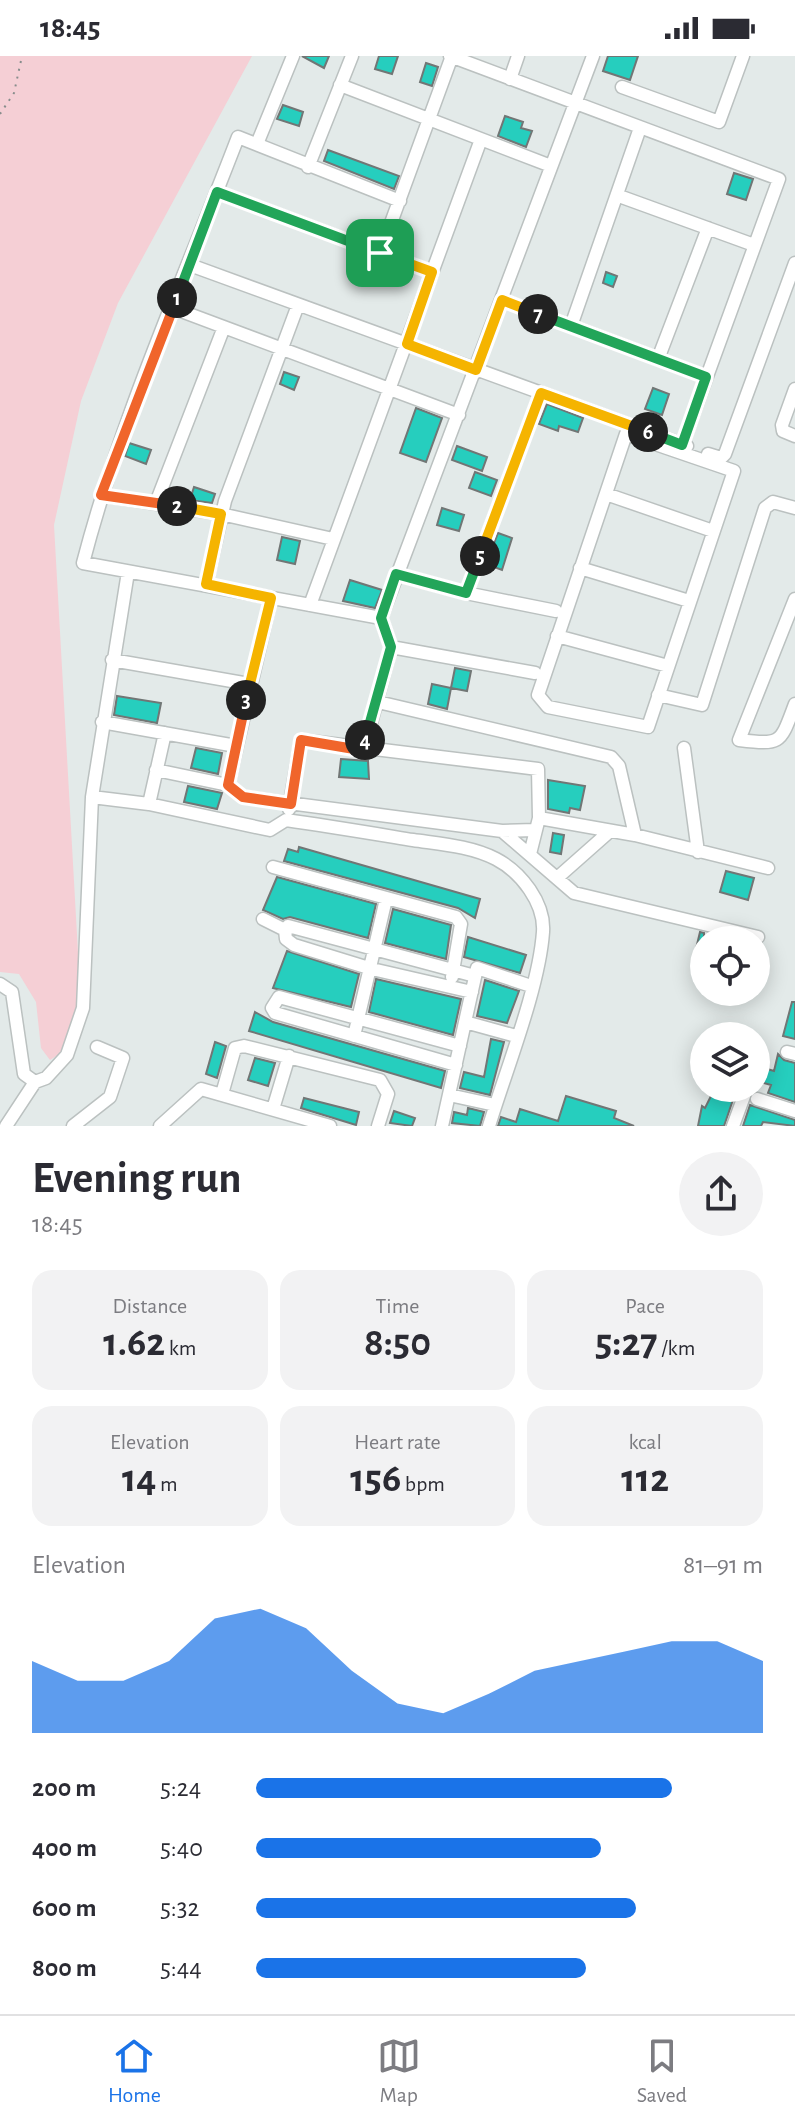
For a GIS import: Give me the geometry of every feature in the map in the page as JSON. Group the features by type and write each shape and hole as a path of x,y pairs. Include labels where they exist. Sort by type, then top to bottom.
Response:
{"street":[{"path":"257,144 293,56"},
{"path":"308,167 352,56"},
{"path":"380,253 431,121 451,56 779,179 682,445"},
{"path":"510,79 518,56"},
{"path":"354,749 367,738 378,702 391,647 381,618 396,574 593,56"},
{"path":"622,87 719,122 743,56"},
{"path":"340,85 480,142 551,166"},
{"path":"571,326 619,196 640,128"},
{"path":"381,618 83,563 101,495 238,137 400,201"},
{"path":"310,605 480,142"},
{"path":"217,192 432,272"},
{"path":"619,196 754,245"},
{"path":"658,359 708,228"},
{"path":"190,265 682,445 724,456 795,263"},
{"path":"502,300 706,377"},
{"path":"206,584 221,514 298,305"},
{"path":"173,308 459,415"},
{"path":"156,503 224,327"},
{"path":"795,389 782,425 783,431 795,436"},
{"path":"466,593 541,393"},
{"path":"626,434 734,471 648,727 542,704 539,690 606,494 626,434"},
{"path":"606,494 713,531"},
{"path":"101,495 221,514 333,539"},
{"path":"658,695 702,705 765,508 773,502 795,508"},
{"path":"580,568 689,601"},
{"path":"6,1126 35,1082 46,1078 67,1055 83,1008 92,797 128,572"},
{"path":"396,574 466,593 556,611"},
{"path":"228,785 271,598"},
{"path":"795,599 739,740 775,744 781,740 795,704"},
{"path":"557,636 668,666"},
{"path":"391,647 535,673"},
{"path":"112,660 249,684"},
{"path":"378,702 611,757 619,766 635,835"},
{"path":"102,722 236,746"},
{"path":"149,804 165,733"},
{"path":"92,797 149,804 270,830 286,820 301,740 354,749 538,769 537,824 530,854"},
{"path":"684,748 698,852"},
{"path":"156,770 228,785 243,797 502,831 537,824 635,835 768,868"},
{"path":"286,820 476,851 505,864 530,890 542,911 543,931 531,986 489,1126"},
{"path":"502,831 574,893 712,926"},
{"path":"557,878 609,832"},
{"path":"273,867 456,917 461,924 455,971 449,987"},
{"path":"354,1036 386,899"},
{"path":"263,919 285,930"},
{"path":"285,930 288,926 374,952 475,976"},
{"path":"285,930 286,939 294,945 372,969 472,992"},
{"path":"442,1126 477,968 531,986"},
{"path":"0,984 12,992 24,1074 35,1082"},
{"path":"456,1065 275,1013 274,1002 279,997 460,1046"},
{"path":"465,1022 516,1036"},
{"path":"222,1094 238,1046 289,1056 385,1083 388,1094 378,1126"},
{"path":"73,1126 115,1089 123,1058 97,1047"},
{"path":"273,1109 289,1056"},
{"path":"160,1126 201,1089 330,1126"},
{"path":"449,1095 495,1105"},
{"path":"733,1126 742,1102"},
{"path":"766,1102 795,1111"}],"path":[{"path":"0,114 14,93 22,56"}],"shaded area":[{"path":"0,56 252,56 118,303 81,401 54,525 81,1006 69,1048 50,1060 41,1048 36,1002 19,974 0,972"}],"building":[{"path":"302,56 329,56 324,68"},
{"path":"379,56 398,56 392,74 375,69"},
{"path":"608,56 638,56 630,80 603,71"},
{"path":"426,63 438,67 432,86 420,82"},
{"path":"283,105 303,112 299,126 277,119"},
{"path":"505,116 523,122 521,128 532,131 526,147 498,136"},
{"path":"328,150 399,176 394,189 324,161"},
{"path":"734,173 753,179 746,200 727,194"},
{"path":"606,272 617,276 613,287 603,283"},
{"path":"284,372 299,377 294,390 280,384"},
{"path":"653,388 669,394 662,415 645,409"},
{"path":"547,404 583,418 578,432 559,426 558,431 539,424"},
{"path":"416,408 442,418 426,462 400,453"},
{"path":"129,443 151,450 146,464 125,456"},
{"path":"457,446 487,457 482,471 452,460"},
{"path":"475,472 497,480 491,496 469,488"},
{"path":"194,487 215,494 212,503 190,500"},
{"path":"442,508 464,515 459,531 437,525"},
{"path":"498,533 512,538 502,570 486,564"},
{"path":"282,537 300,541 295,564 277,560"},
{"path":"350,580 382,590 375,608 343,601"},
{"path":"455,668 471,671 467,691 451,688"},
{"path":"432,684 451,688 447,709 428,704"},
{"path":"117,696 161,703 157,723 114,715"},
{"path":"196,748 222,753 218,774 191,768"},
{"path":"341,759 368,761 369,779 339,777"},
{"path":"548,780 585,786 580,810 570,808 569,813 548,809"},
{"path":"188,786 222,793 217,809 184,802"},
{"path":"553,833 564,835 561,854 550,852"},
{"path":"299,847 480,899 475,918 458,908 284,861 288,849 298,852"},
{"path":"726,871 754,878 748,900 720,892"},
{"path":"277,877 376,904 368,938 290,917 283,919 263,910"},
{"path":"393,909 451,925 446,959 385,943"},
{"path":"468,937 526,955 520,973 464,957"},
{"path":"287,951 359,974 351,1007 273,988"},
{"path":"376,979 461,999 453,1035 369,1012"},
{"path":"485,980 519,991 507,1023 477,1016"},
{"path":"792,1002 795,1002 795,1039 783,1036"},
{"path":"255,1012 273,1022 445,1071 441,1088 249,1031"},
{"path":"491,1039 504,1042 490,1095 460,1088 464,1072 484,1077"},
{"path":"215,1042 226,1046 217,1078 206,1074"},
{"path":"778,1054 784,1060 795,1063 795,1102 770,1094 770,1070 774,1071"},
{"path":"255,1058 275,1063 268,1086 248,1080"},
{"path":"566,1096 616,1111 614,1118 634,1126 498,1126 501,1117 516,1122 520,1109 558,1121"},
{"path":"304,1098 359,1112 356,1125 301,1108"},
{"path":"708,1102 732,1102 724,1126 698,1126 702,1106 705,1108"},
{"path":"750,1105 795,1120 795,1126 763,1122 761,1126 743,1126"},
{"path":"468,1108 484,1112 480,1126 452,1123 454,1112 467,1115"},
{"path":"394,1111 415,1118 412,1126 390,1123"}],"route":[{"path":"217,192 380,253 432,272 407,344 476,370 502,300 706,377 682,445 541,393 466,593 396,574 381,618 391,647 367,738 354,749 301,740 291,804 243,797 228,785 271,598 206,584 221,514 101,495 217,192"}]}
